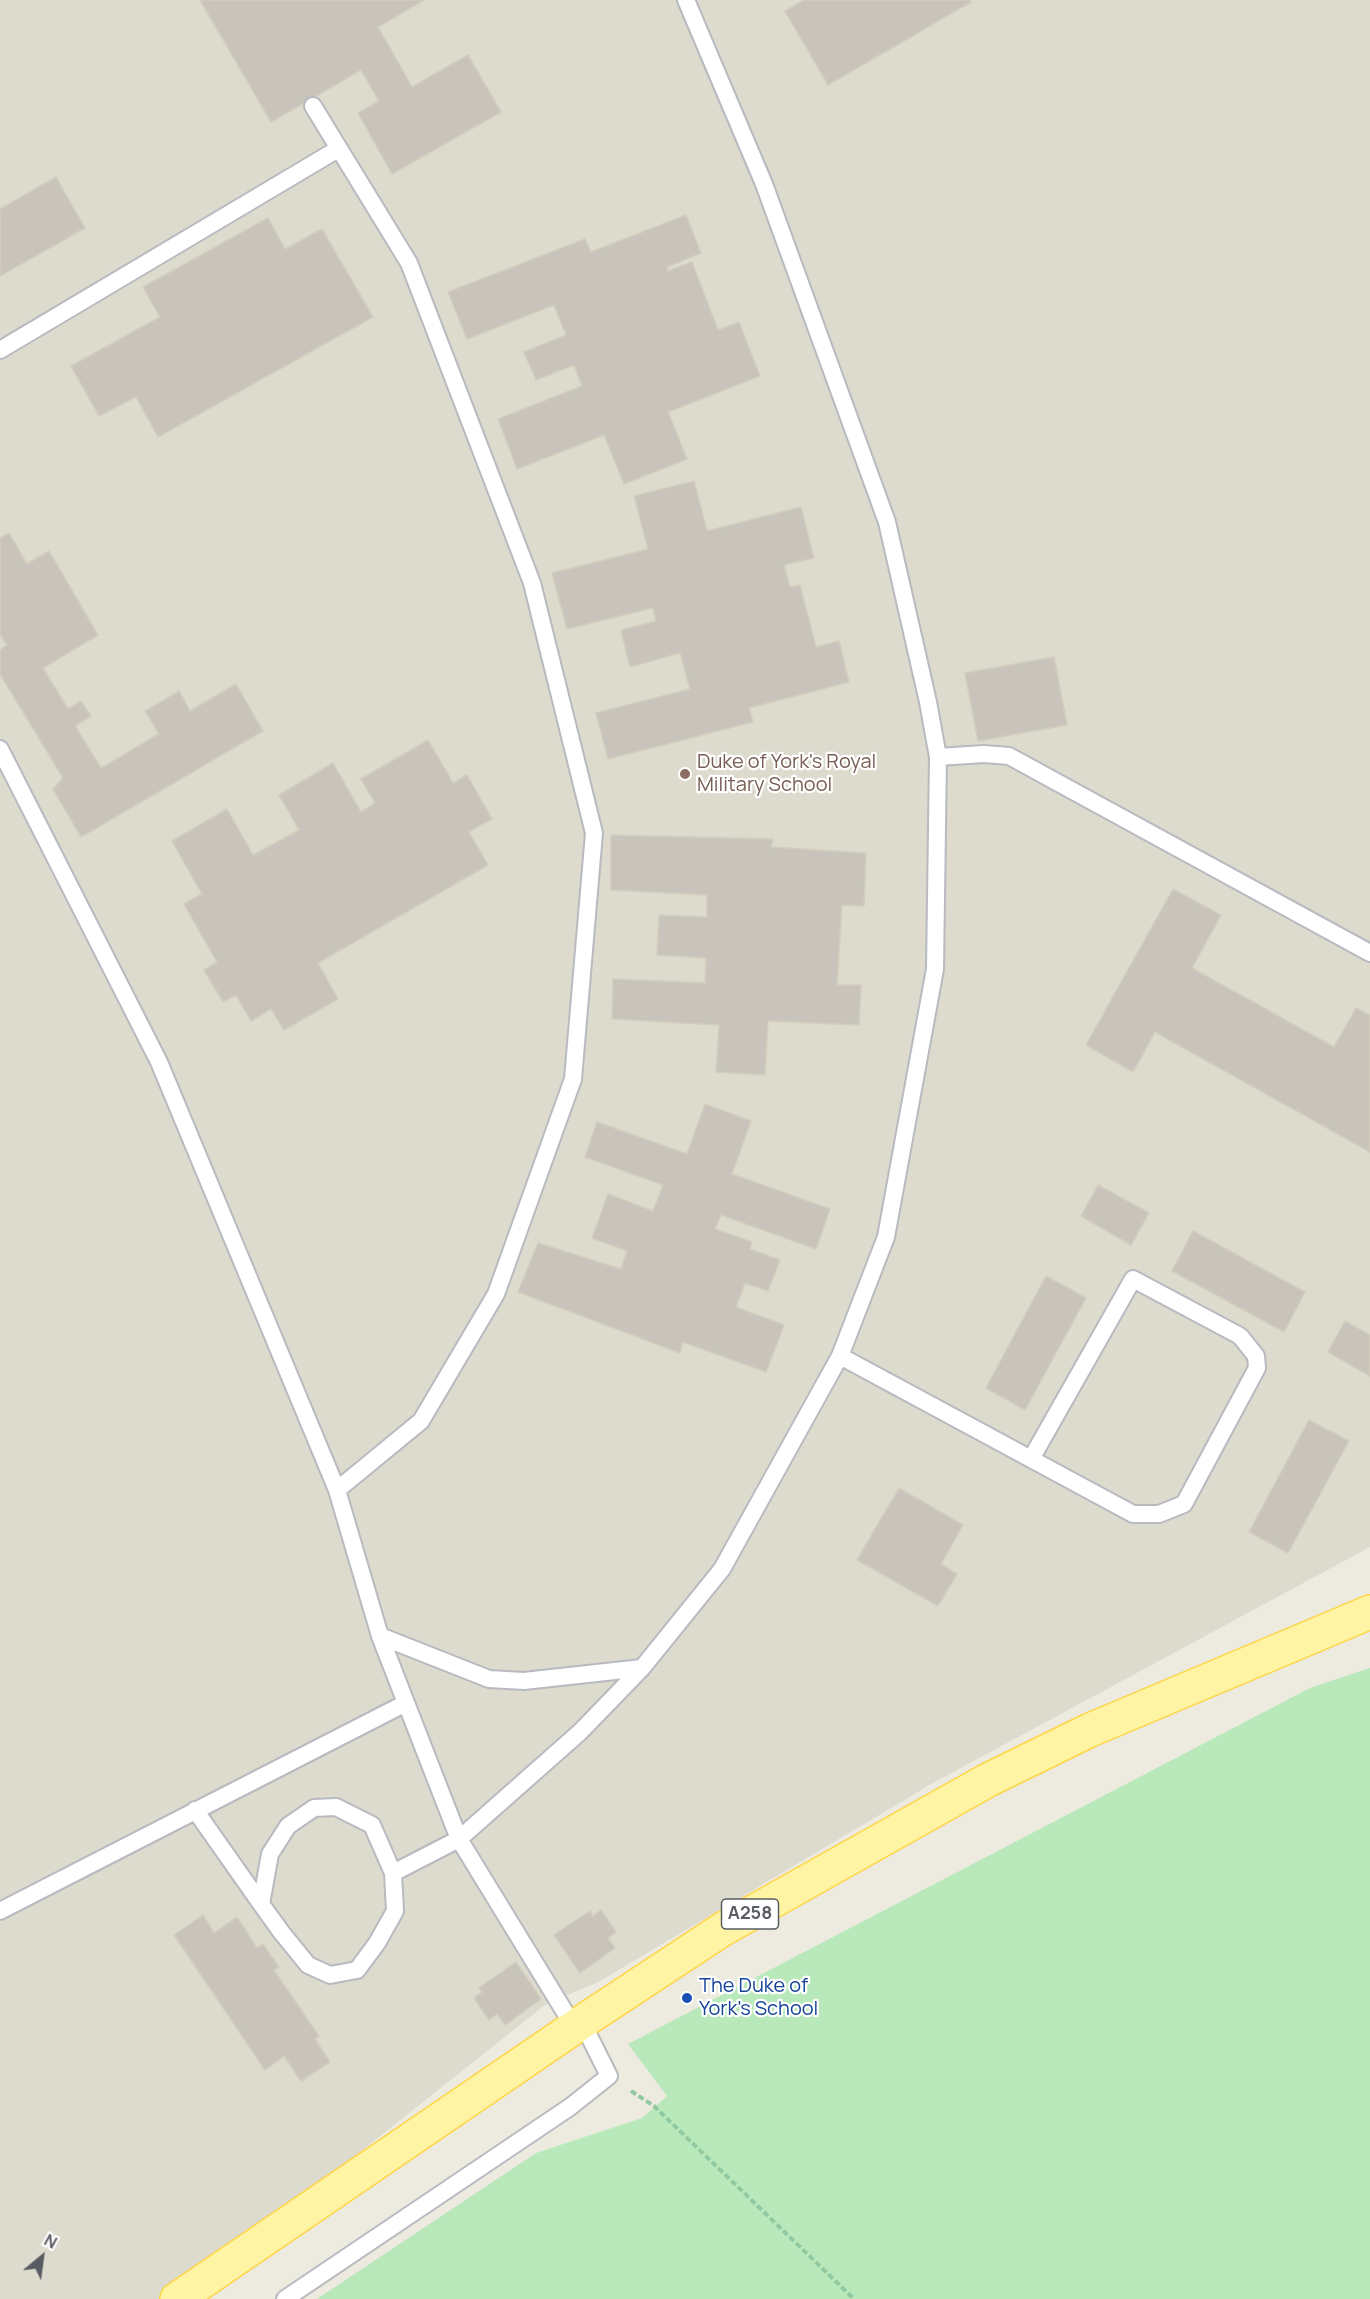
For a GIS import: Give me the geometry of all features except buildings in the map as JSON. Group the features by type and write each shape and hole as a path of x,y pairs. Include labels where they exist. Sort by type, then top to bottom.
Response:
{"main road":[{"name":"A258","path":"177,2299 578,2025 723,1929 988,1780 1090,1730 1370,1612"}],"lane":[{"path":"393,1873 459,1839 580,1732 642,1668 722,1569 840,1356 886,1237 935,969 938,757 928,702 887,522 764,184 686,0"},
{"path":"313,106 409,263 532,583 594,833 573,1079 496,1294 421,1420 337,1490"},
{"path":"0,350 338,149"},
{"path":"0,749 159,1062 337,1490 380,1636 459,1839 609,2076 570,2107 285,2299"},
{"path":"938,757 984,754 1009,756 1370,953"},
{"path":"840,1356 1132,1514 1159,1514 1184,1504 1257,1368 1256,1356 1240,1336 1133,1279 1031,1459"},
{"path":"380,1636 489,1679 524,1681 642,1668"},
{"path":"0,1911 406,1703"},
{"path":"195,1810 261,1904 308,1965 330,1975 357,1970 377,1943 394,1911 393,1873 372,1826 336,1807 314,1808 288,1826 270,1854 261,1904"}],"path":[{"path":"609,2076 654,2106 854,2299"}],"shaded area":[{"name":"Duke of York's Royal Military School","path":"0,0 1370,0 1370,1547 933,1783 600,1981 545,2005 175,2299 0,2299"}],"green space":[{"path":"1370,1668 1370,2299 317,2299 536,2153 642,2118 667,2096 628,2044 1310,1688"}],"place":[{"name":"Duke of York's Royal Military School","path":"685,774"},
{"name":"The Duke of York's School","path":"687,1998"}]}
